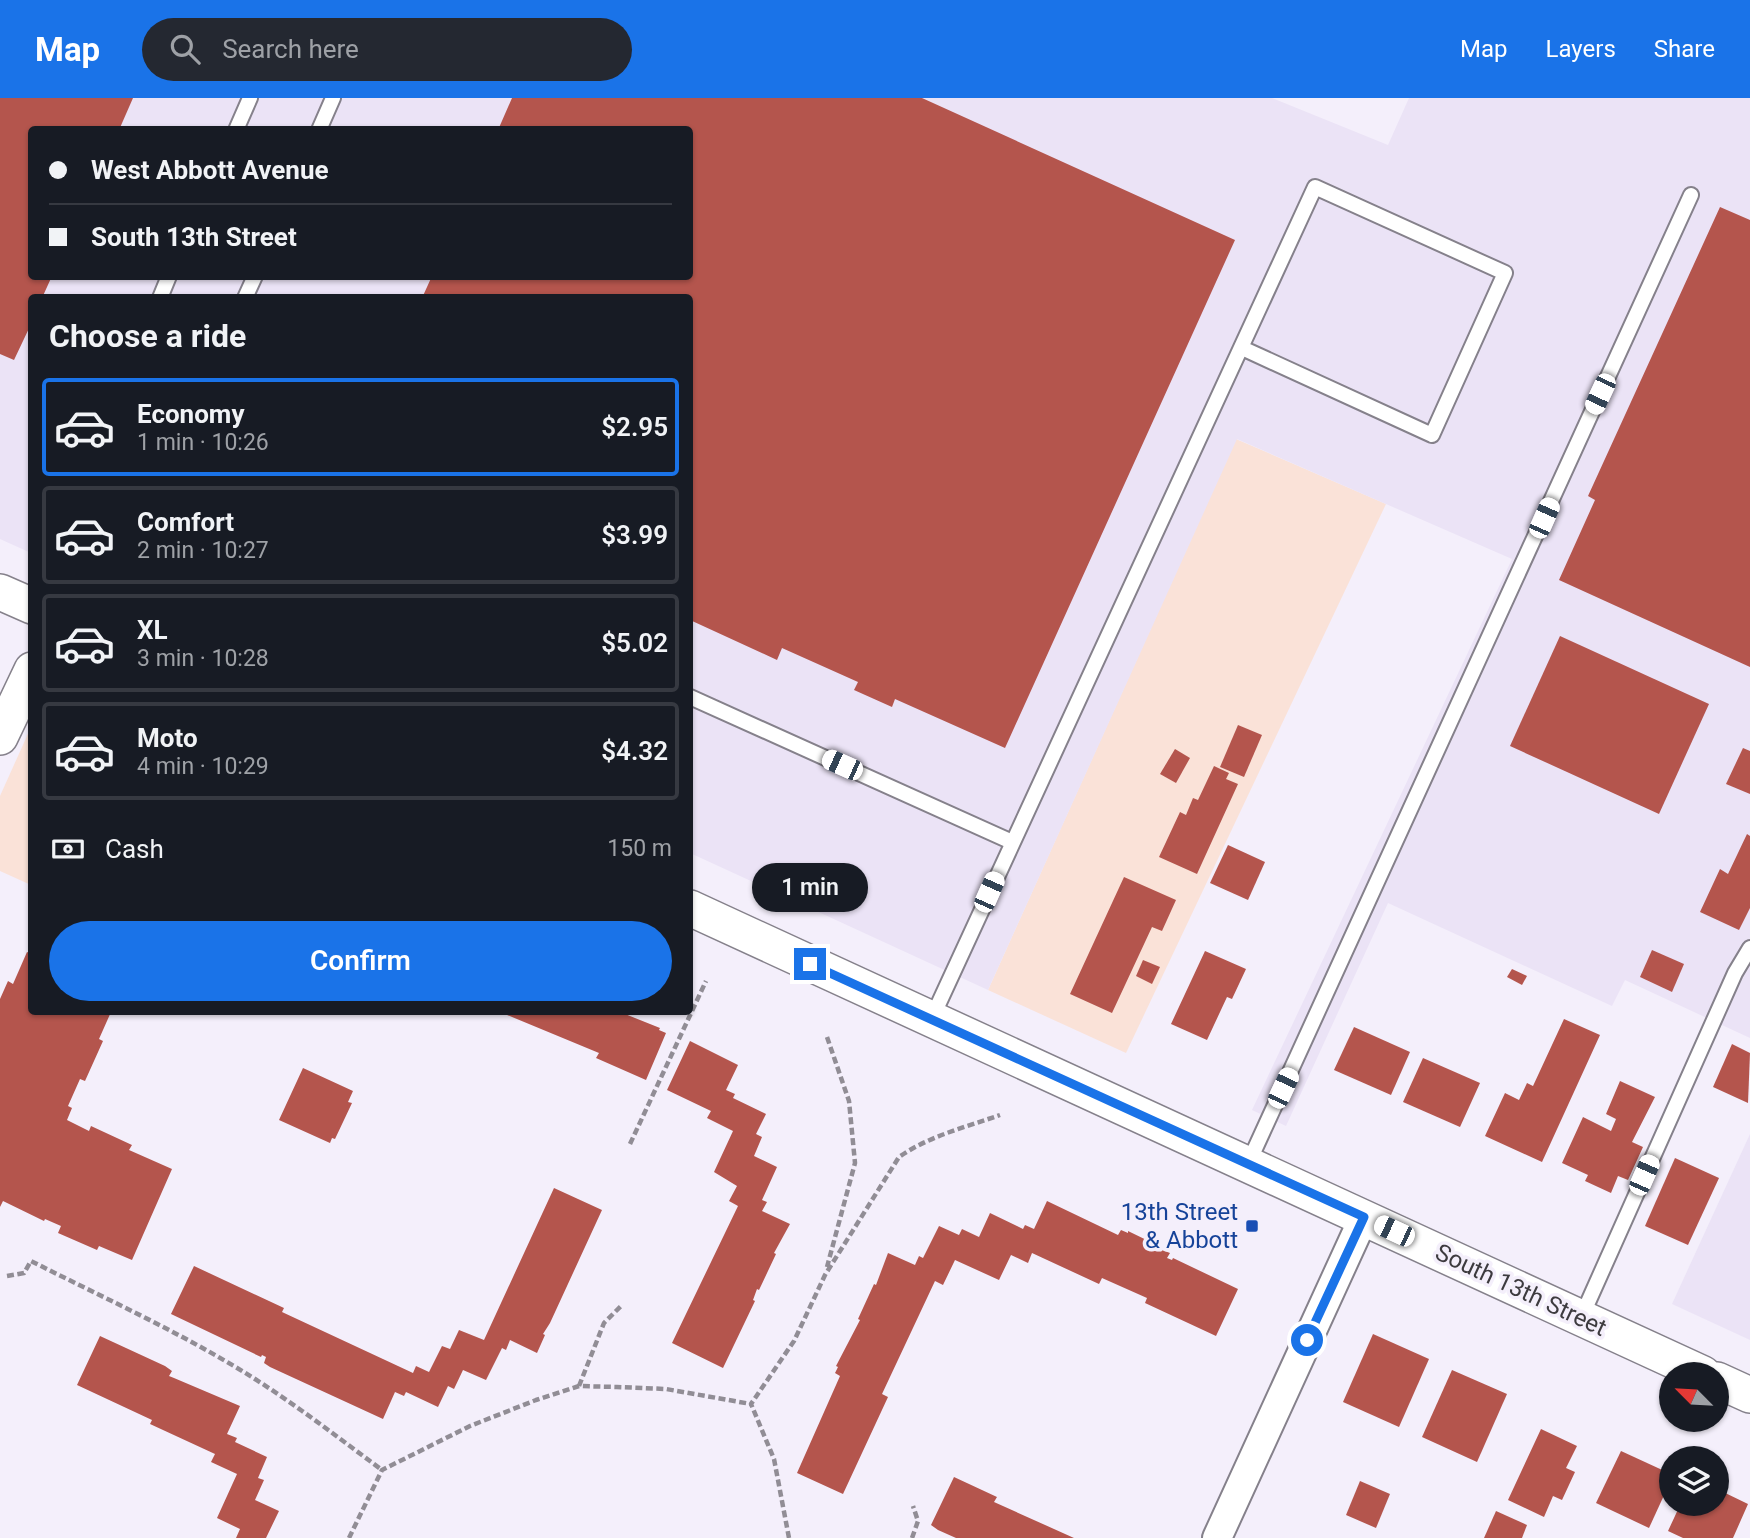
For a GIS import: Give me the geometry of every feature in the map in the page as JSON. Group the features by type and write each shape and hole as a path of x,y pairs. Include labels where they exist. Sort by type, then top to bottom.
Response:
{"street":[{"path":"0,737 28,678"},
{"name":"South 13th Street","path":"693,909 1677,1362"},
{"path":"1217,1538 1364,1217"},
{"path":"1729,1385 1750,1395"}],"lane":[{"path":"238,126 250,98"},
{"path":"321,126 333,98"},
{"path":"931,1019 1315,187 1505,273 1432,435 1242,348"},
{"path":"1248,1164 1691,195"},
{"path":"693,698 1012,842"},
{"path":"1581,1318 1730,985 1750,948"}],"path":[{"path":"693,1009 706,981"},
{"path":"630,1144 690,1015"},
{"path":"825,1275 855,1163 849,1101 827,1037"},
{"path":"751,1404 794,1341 825,1275 899,1157 913,1147 944,1134 1000,1115"},
{"path":"7,1276 24,1273 31,1261 156,1323 253,1378 382,1470"},
{"path":"579,1386 604,1323 621,1306"},
{"path":"349,1538 382,1470 507,1410 579,1386 666,1389 751,1404"},
{"path":"751,1404 774,1459 789,1538"},
{"path":"912,1538 918,1521 913,1506"}],"shaded area":[{"path":"0,98 1272,98 1388,145 1409,98 1750,98 1750,1038 1625,980 1612,1006 1388,903 1286,1126 1252,1110 1512,559 1237,439 988,990 693,854 693,294 28,294 28,552 0,539"},
{"path":"1236,439 1386,504 1126,1053 988,990"},
{"path":"28,734 28,884 0,871 0,796"},
{"path":"1750,1134 1750,1340 1672,1304"}],"building":[{"path":"0,98 133,98 121,126 28,126 28,280 50,280 44,294 28,294 28,330 14,360 0,354"},
{"path":"512,98 922,98 1235,240 1005,748 895,699 892,707 854,690 858,682 782,648 777,660 693,621 693,294 424,294 430,280 693,280 693,126 500,126"},
{"path":"1720,207 1750,220 1750,667 1559,580 1595,500 1588,496"},
{"path":"1560,636 1709,704 1659,814 1510,746"},
{"path":"1238,725 1262,735 1244,777 1220,767"},
{"path":"1743,748 1750,751 1750,794 1726,784"},
{"path":"1175,749 1190,758 1176,783 1160,774"},
{"path":"1214,766 1229,773 1226,779 1238,784 1197,874 1159,857 1180,812 1186,815 1193,798 1198,800"},
{"path":"1747,834 1750,836 1750,908 1739,930 1700,912 1720,869 1728,874"},
{"path":"1228,845 1265,862 1248,900 1210,883"},
{"path":"1124,877 1176,900 1162,931 1152,927 1112,1013 1070,994"},
{"path":"1652,950 1684,964 1672,992 1640,977"},
{"path":"1205,951 1246,969 1232,999 1227,997 1207,1040 1171,1024"},
{"path":"27,952 28,1015 110,1015 99,1039 103,1041 85,1081 80,1079 68,1106 72,1108 67,1120 89,1131 91,1126 132,1145 129,1150 172,1169 132,1260 99,1246 97,1250 58,1233 61,1226 45,1219 44,1221 3,1201 0,1207 0,999 8,981 13,984"},
{"path":"1143,960 1160,967 1152,984 1136,976"},
{"path":"1512,969 1527,976 1522,985 1507,977"},
{"path":"507,1015 628,1015 666,1033 646,1080 596,1058 599,1053"},
{"path":"1564,1019 1600,1035 1542,1162 1485,1136 1505,1093 1519,1100 1527,1083 1533,1086"},
{"path":"1354,1027 1410,1052 1391,1095 1334,1070"},
{"path":"690,1041 738,1065 726,1090 735,1094 733,1098 766,1114 756,1134 762,1137 754,1156 777,1167 762,1200 767,1202 762,1211 790,1224 774,1253 776,1254 759,1290 757,1289 753,1300 755,1301 723,1368 672,1343 738,1206 729,1201 737,1186 714,1172 733,1131 707,1118 711,1111 667,1090"},
{"path":"1732,1044 1750,1053 1748,1103 1713,1087"},
{"path":"1423,1058 1480,1083 1460,1127 1403,1102"},
{"path":"303,1068 353,1091 348,1102 352,1103 335,1139 332,1138 330,1143 279,1120"},
{"path":"1620,1081 1655,1097 1632,1142 1643,1147 1628,1180 1618,1176 1611,1193 1585,1181 1588,1175 1562,1163 1583,1117 1611,1131 1616,1119 1606,1114"},
{"path":"1675,1158 1719,1178 1688,1245 1645,1226"},
{"path":"554,1188 602,1210 543,1334 545,1335 537,1353 510,1340 506,1350 502,1348 486,1380 463,1370 454,1389 448,1386 438,1407 406,1392 404,1396 395,1392 383,1419 270,1367 264,1363 266,1357 262,1355 261,1357 171,1314 194,1266 284,1308 282,1312 413,1373 416,1366 429,1372 442,1346 450,1349 459,1330 484,1340"},
{"path":"1047,1201 1118,1235 1121,1230 1128,1231 1163,1248 1162,1250 1170,1253 1167,1258 1173,1258 1238,1289 1216,1336 1145,1303 1147,1298 1102,1278 1099,1284 1032,1253 1028,1263 1011,1255 999,1280 955,1260 943,1285 935,1281 882,1394 888,1397 843,1494 797,1473 840,1376 835,1373 838,1367 836,1366 860,1320 858,1319 874,1284 876,1285 888,1253 915,1265 919,1256 923,1258 939,1226 959,1235 962,1229 979,1237 990,1213 1023,1229 1025,1225 1034,1229"},
{"path":"1373,1334 1429,1359 1399,1427 1343,1402"},
{"path":"100,1336 165,1366 172,1371 169,1376 240,1406 227,1434 237,1438 235,1442 267,1457 258,1478 264,1480 255,1500 279,1511 266,1538 236,1538 240,1529 217,1518 237,1474 211,1462 215,1454 150,1424 152,1420 77,1385"},
{"path":"1452,1370 1507,1394 1477,1462 1422,1437"},
{"path":"1541,1429 1577,1446 1566,1468 1575,1472 1562,1500 1553,1496 1544,1517 1508,1500"},
{"path":"1621,1451 1659,1468 1659,1506 1649,1528 1596,1503"},
{"path":"954,1477 997,1497 994,1502 1074,1538 956,1538 938,1530 931,1525"},
{"path":"1360,1481 1390,1494 1376,1528 1346,1515"},
{"path":"1729,1495 1748,1504 1733,1538 1683,1538 1668,1531 1675,1516 1729,1516"},
{"path":"1496,1511 1527,1525 1522,1538 1484,1538"}],"place":[{"name":"13th Street & Abbott","path":"1252,1226"}],"route":[{"path":"810,964 1364,1217 1307,1340"}]}
